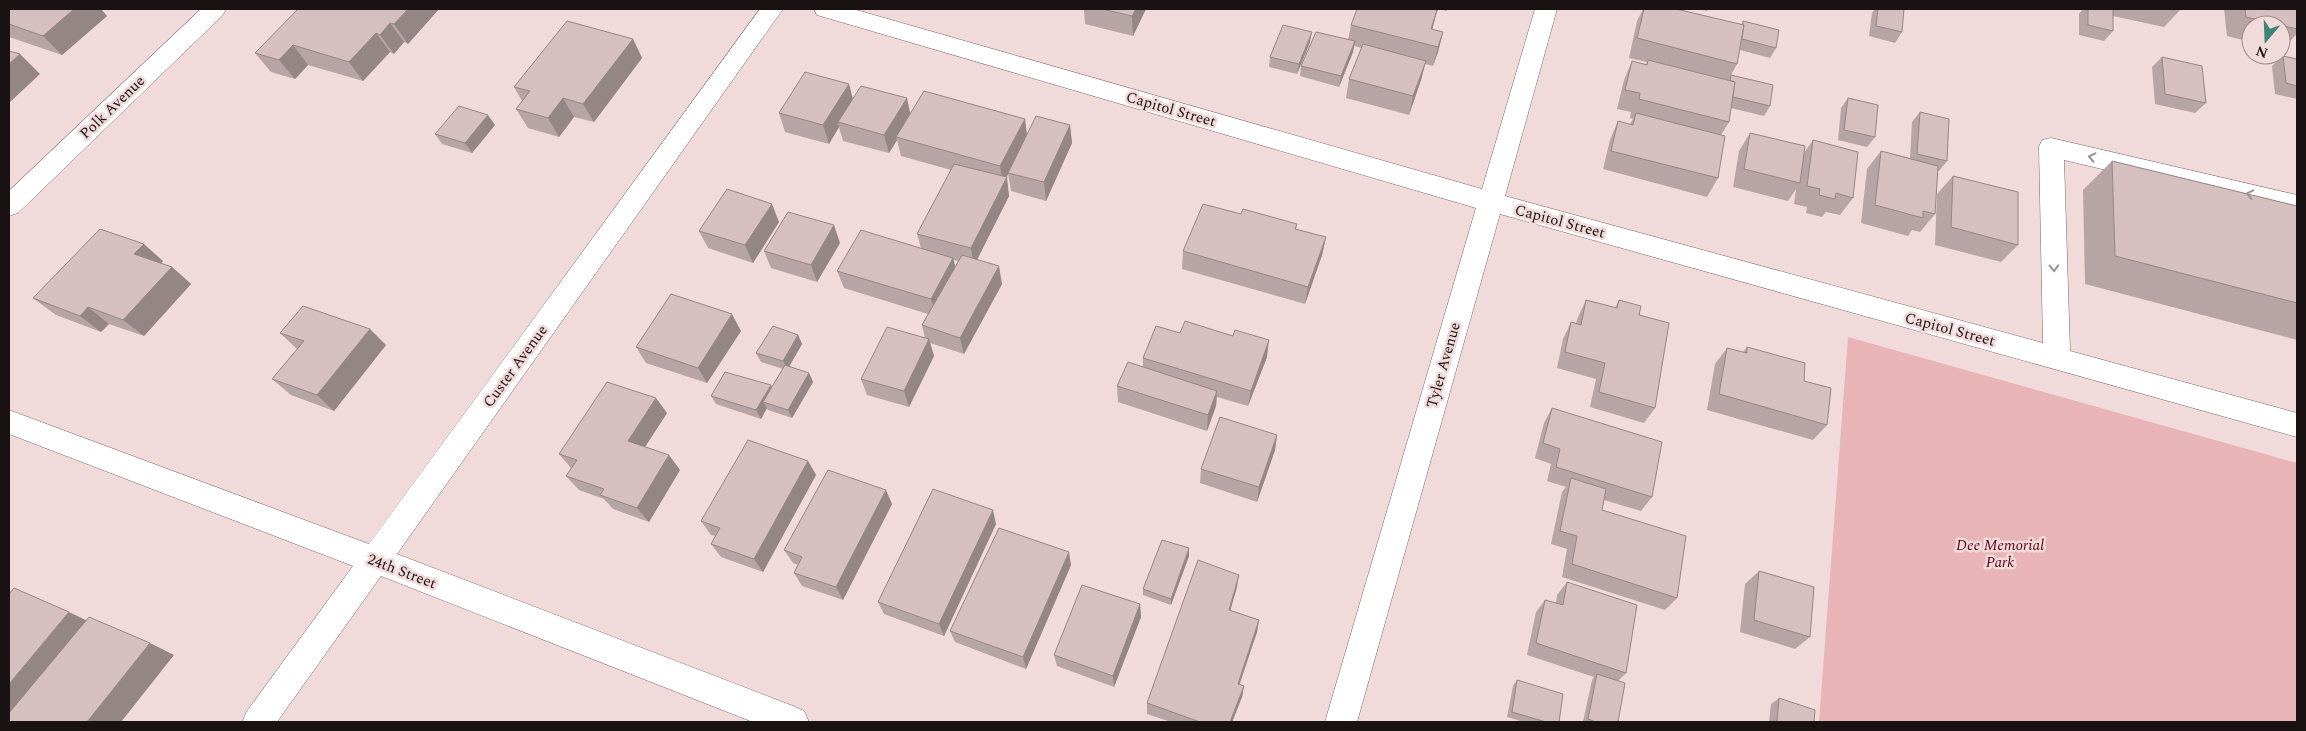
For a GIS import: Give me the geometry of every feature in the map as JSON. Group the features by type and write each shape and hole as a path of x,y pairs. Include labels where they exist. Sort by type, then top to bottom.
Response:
{"street":[{"name":"Polk Avenue","path":"9,206 216,9"},
{"name":"Custer Avenue","path":"258,722 772,9"},
{"name":"Capitol Street","path":"825,9 1491,202 2297,425"},
{"name":"Tyler Avenue","path":"1341,722 1546,9"},
{"path":"2057,359 2051,147 2297,205"},
{"name":"24th Street","path":"9,422 375,560 793,722"}],"green space":[{"name":"Dee Memorial Park","path":"1848,337 2297,463 2297,722 1819,722"}],"building":[{"path":"9,9 74,9 43,36 9,24"},
{"path":"298,9 408,9 394,24 390,23 380,35 376,33 349,62 293,45 279,60 255,53"},
{"path":"1102,9 1136,9 1132,16"},
{"path":"1357,9 1437,10 1431,29 1443,32 1438,47 1351,25"},
{"path":"1644,9 1676,9 1744,25 1737,64 1637,38"},
{"path":"1878,9 1904,9 1902,32 1876,26"},
{"path":"2088,9 2113,9 2113,31 2088,25"},
{"path":"2245,9 2297,9 2297,29 2291,28 2291,15 2246,15"},
{"path":"567,21 633,39 583,104 563,98 548,118 516,109 530,91 514,87"},
{"path":"1743,21 1779,30 1776,48 1742,39"},
{"path":"1283,25 1312,32 1299,64 1270,57"},
{"path":"1316,32 1355,41 1341,76 1301,66"},
{"path":"1363,44 1426,61 1413,96 1349,79"},
{"path":"9,51 20,54 9,64"},
{"path":"2162,57 2202,66 2206,103 2165,94"},
{"path":"2291,58 2297,59 2297,86 2286,83 2284,65 2291,65"},
{"path":"1648,60 1735,82 1729,122 1639,99 1640,93 1625,90 1632,61 1647,65"},
{"path":"805,72 849,84 823,125 779,113"},
{"path":"1731,75 1773,85 1770,106 1733,97 1735,82 1730,80"},
{"path":"861,86 907,98 884,135 838,122"},
{"path":"924,91 1025,119 1000,166 896,137"},
{"path":"1848,98 1878,105 1875,137 1844,130"},
{"path":"459,106 488,115 465,143 435,134"},
{"path":"1920,112 1949,119 1947,161 1917,154"},
{"path":"1636,113 1725,136 1718,178 1611,151 1618,121 1633,125"},
{"path":"1036,116 1070,125 1044,182 1008,173"},
{"path":"1750,133 1805,146 1800,183 1744,169"},
{"path":"1813,140 1858,152 1853,198 1836,193 1835,199 1819,195 1820,189 1807,186"},
{"path":"1881,151 1938,166 1935,214 1923,211 1923,218 1875,205"},
{"path":"2112,161 2297,206 2297,303 2115,256"},
{"path":"954,164 1007,177 971,248 917,234"},
{"path":"1953,176 2018,192 2018,245 1951,227"},
{"path":"727,189 772,204 745,245 699,231"},
{"path":"1203,204 1241,214 1243,209 1297,224 1295,229 1326,237 1308,287 1183,251"},
{"path":"788,212 834,225 811,265 764,251"},
{"path":"100,229 144,244 134,254 172,267 123,320 88,307 80,316 33,298"},
{"path":"861,230 953,258 931,299 837,271"},
{"path":"962,255 999,266 960,338 922,325"},
{"path":"671,294 732,314 698,368 636,347"},
{"path":"1586,300 1617,308 1619,300 1641,306 1639,315 1669,323 1655,408 1599,392 1605,363 1565,352 1571,322 1581,325"},
{"path":"303,306 370,329 317,395 272,379 304,341 280,333"},
{"path":"1185,321 1233,336 1235,330 1269,340 1251,391 1143,358 1156,326 1180,333"},
{"path":"773,326 798,335 783,361 756,353"},
{"path":"887,327 929,339 904,391 861,379"},
{"path":"1747,347 1805,363 1804,381 1831,388 1827,425 1719,394 1727,348 1747,353"},
{"path":"1128,362 1217,391 1208,415 1117,386"},
{"path":"785,365 809,373 788,410 763,402"},
{"path":"725,372 771,385 756,410 711,396"},
{"path":"607,382 656,398 628,441 669,455 637,508 600,495 604,489 566,476 577,460 559,454"},
{"path":"1552,408 1662,442 1652,497 1556,467 1560,449 1543,443"},
{"path":"1220,417 1277,435 1259,487 1201,469"},
{"path":"748,440 808,461 754,559 711,544 720,528 701,521"},
{"path":"828,470 886,490 836,587 794,573 802,557 784,550"},
{"path":"1571,478 1606,489 1602,510 1686,536 1677,598 1572,564 1577,536 1560,531"},
{"path":"933,489 993,510 939,624 878,602"},
{"path":"999,528 1069,552 1023,657 950,631"},
{"path":"1162,540 1189,548 1171,599 1143,589"},
{"path":"1198,560 1239,575 1229,610 1259,620 1238,684 1244,686 1230,722 1200,722 1147,703"},
{"path":"1759,571 1814,587 1810,637 1754,620"},
{"path":"1567,582 1637,605 1626,673 1536,643 1545,600 1563,605"},
{"path":"1082,585 1140,604 1113,676 1054,655"},
{"path":"14,588 69,612 9,684 9,594"},
{"path":"89,617 150,643 87,722 9,722 9,713"},
{"path":"1597,674 1625,683 1618,722 1596,722 1588,719"},
{"path":"1517,680 1563,694 1559,722 1546,722 1512,712"},
{"path":"1779,698 1815,710 1814,722 1777,722"}]}
